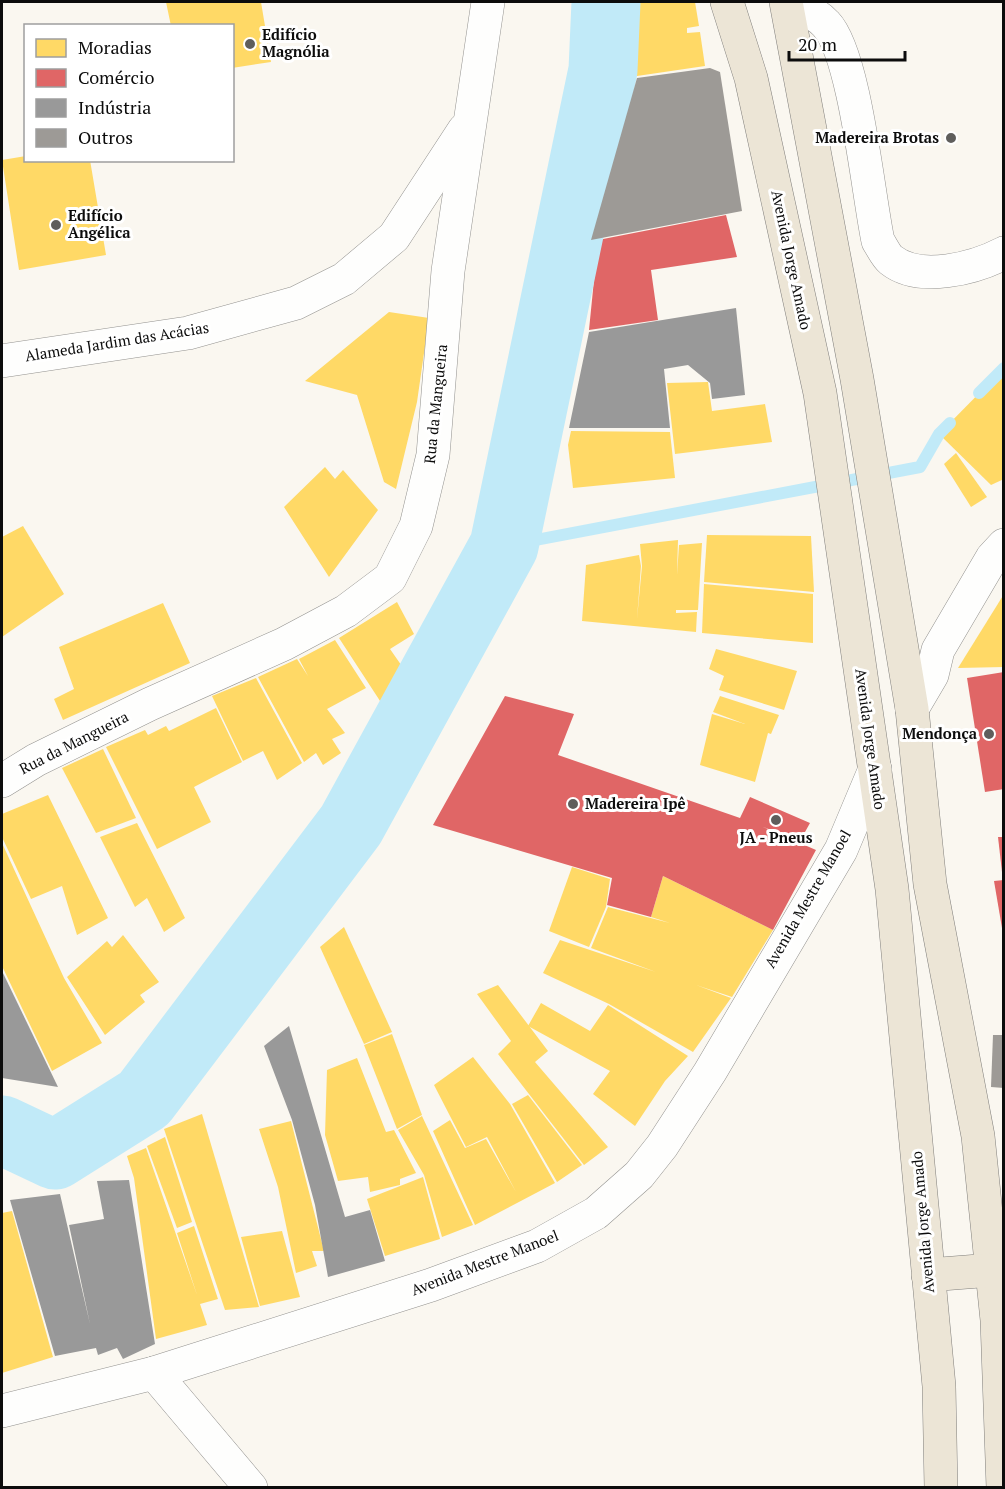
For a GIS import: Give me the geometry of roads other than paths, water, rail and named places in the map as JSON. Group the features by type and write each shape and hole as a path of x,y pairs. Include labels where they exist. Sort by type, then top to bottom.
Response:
{"main road":[{"name":"Avenida Jorge Amado","path":"727,2 751,78 820,393 892,889 939,1386 941,1488"},
{"path":"786,2 857,379 890,572 912,709 930,884 978,1136 998,1273 1003,1488"},
{"path":"892,889 930,884"},
{"path":"928,1275 998,1273"}],"street":[{"name":"Rua da Mangueira","path":"2,780 36,760 150,704 284,644 346,611 390,578 416,526 433,455 448,271 488,2"},
{"path":"792,2 827,25 842,55 852,92 878,241 891,260 917,271 955,270 988,261 1004,253"},
{"name":"Alameda Jardim das Acácias","path":"2,361 188,333 296,303 344,279 394,237 470,121"},
{"path":"912,709 932,675 938,650 992,558 1004,545"},
{"name":"Avenida Mestre Manoel","path":"2,1411 154,1373 386,1300 537,1246 566,1232 616,1197 639,1175 662,1146 710,1072 841,850 874,769"},
{"path":"154,1373 251,1488"}],"waterway":[{"path":"2,1130 55,1155 144,1099 351,825 504,546 603,70 606,2"},
{"path":"979,393 1004,368"},
{"path":"504,546 920,467 939,434 950,423"}],"place":[{"name":"Edifício Magnólia","path":"250,44"},
{"name":"Madereira Brotas","path":"951,138"},
{"name":"Edifício Angélica","path":"56,225"},
{"name":"Mendonça","path":"989,734"},
{"name":"Madereira Ipê","path":"573,804"},
{"name":"JA - Pneus","path":"776,820"}]}
